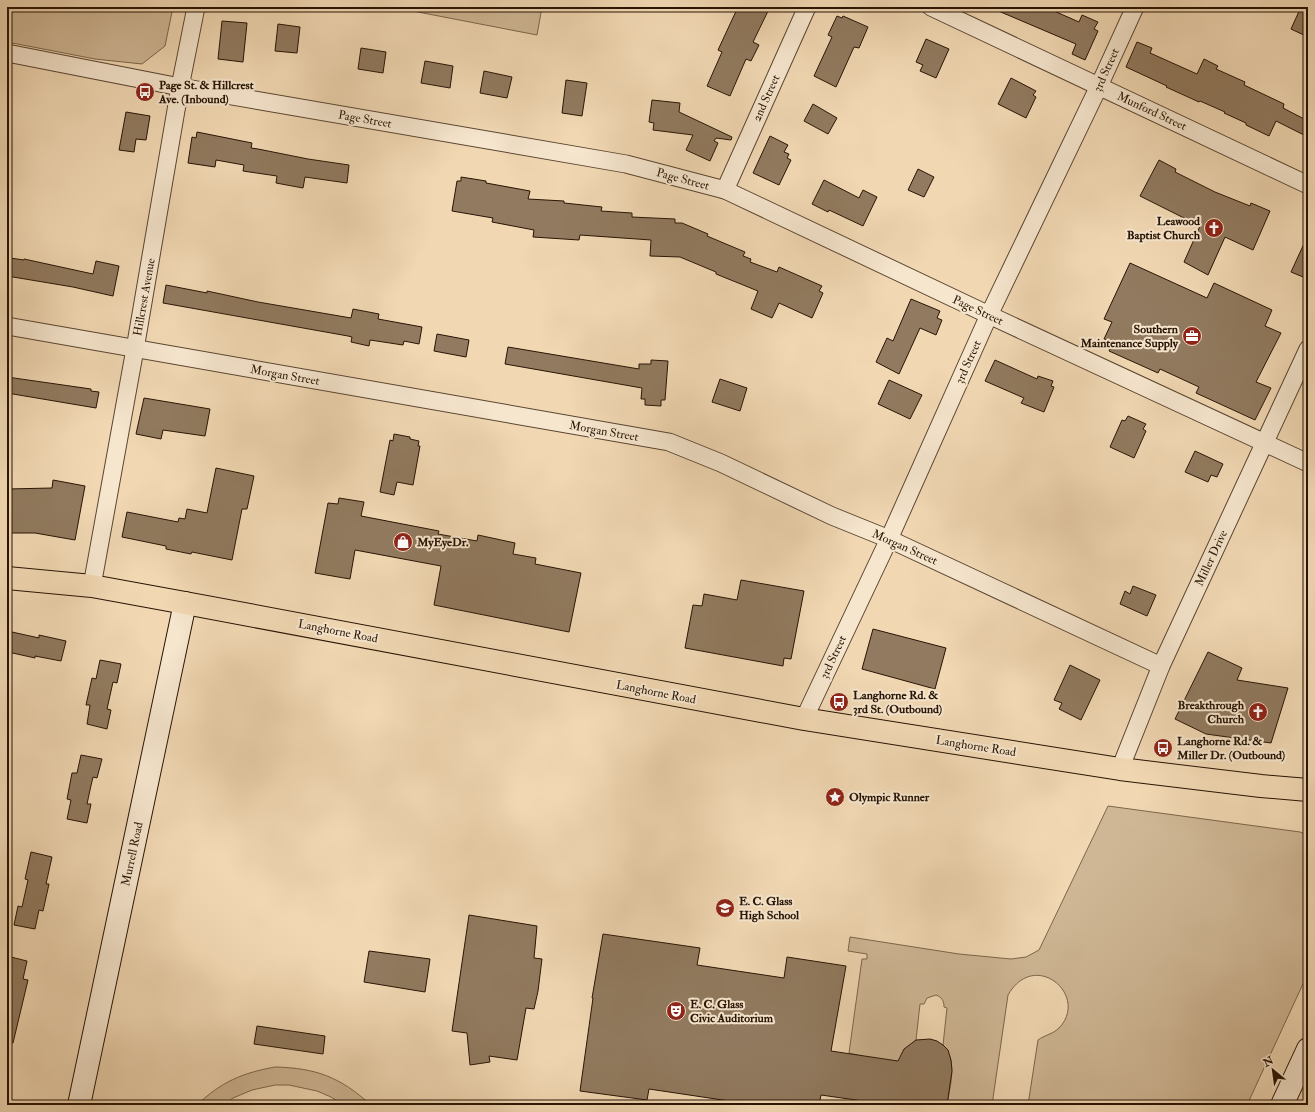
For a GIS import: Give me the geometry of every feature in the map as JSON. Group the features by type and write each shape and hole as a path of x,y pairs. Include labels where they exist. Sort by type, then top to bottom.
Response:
{"main road":[{"name":"Langhorne Road","path":"7,578 92,586 185,602 804,719 1120,769 1308,790"},
{"path":"1280,788 1308,802"}],"street":[{"name":"Hillcrest Avenue","path":"92,586 180,87 196,7"},
{"name":"2nd Street","path":"725,190 807,7"},
{"name":"Munford Street","path":"931,7 1308,185"},
{"name":"3rd Street","path":"804,719 889,539 988,315 1099,86 1135,7"},
{"name":"Page Street","path":"7,53 180,87 626,164 725,190 988,315 1308,463"},
{"name":"Morgan Street","path":"7,326 669,442 721,463 832,516 889,539 1161,666"},
{"name":"Miller Drive","path":"1120,769 1161,666 1308,349"},
{"name":"Murrell Road","path":"79,1105 185,602"},
{"path":"1282,1105 1308,1049"}],"shaded area":[{"path":"7,7 173,7 165,46 142,64 95,59 7,42"},
{"path":"392,7 542,7 537,35"},
{"path":"1108,806 1300,832 1308,835 1308,973 1247,1105 1028,1105 1038,1040 1057,1030 1067,1015 1068,1003 1064,991 1055,982 1044,976 1032,976 1019,982 1008,995 992,1105 947,1105 952,1066 948,1052 943,1045 947,1008 944,1007 941,998 936,995 927,998 924,1004 920,1004 916,1040 904,1050 899,1065 849,1053 862,959 867,959 867,954 848,951 850,937 959,954 1011,959 1026,957 1039,950"},
{"path":"275,1067 303,1069 327,1076 349,1087 371,1105 344,1105 317,1091 289,1085 275,1085 252,1090 233,1098 224,1105 197,1105 224,1084 252,1072"}],"building":[{"path":"738,7 770,7 753,42 759,45 751,61 746,59 730,96 707,86 722,52 718,50"},
{"path":"989,7 1045,7 1079,22 1082,15 1098,22 1094,29 1098,31 1085,60 1072,54 1076,44"},
{"path":"1301,7 1308,7 1308,37 1291,29"},
{"path":"837,16 842,18 843,16 868,27 859,48 854,47 836,87 814,76 832,37 828,35"},
{"path":"222,21 247,23 243,62 218,59"},
{"path":"278,24 300,27 297,53 275,51"},
{"path":"926,39 949,49 936,78 920,71 923,65 916,62"},
{"path":"1137,42 1152,48 1150,53 1197,74 1204,59 1218,66 1216,69 1245,82 1244,85 1284,104 1283,108 1308,121 1308,137 1276,121 1269,136 1224,113 1225,112 1166,87 1167,86 1126,67"},
{"path":"361,48 386,52 383,73 358,69"},
{"path":"425,61 453,66 450,88 421,83"},
{"path":"484,71 512,77 507,98 480,93"},
{"path":"1011,78 1036,91 1033,95 1036,97 1026,118 998,104"},
{"path":"566,80 587,83 582,116 562,113"},
{"path":"652,100 680,103 679,112 732,137 731,140 716,138 714,141 718,143 710,161 686,150 693,135 653,130 654,123 649,122"},
{"path":"813,104 837,118 828,134 804,121"},
{"path":"126,112 150,116 146,140 136,139 134,152 119,150"},
{"path":"197,132 252,143 251,148 349,165 347,183 305,177 303,188 276,183 277,176 243,171 244,165 216,160 215,167 188,163 192,137 196,138"},
{"path":"770,136 788,145 784,152 789,154 787,158 791,160 779,185 753,173"},
{"path":"1159,160 1176,169 1175,172 1215,192 1250,206 1251,203 1270,211 1253,250 1225,237 1208,275 1184,262 1200,226 1140,196"},
{"path":"918,169 934,177 924,197 908,190"},
{"path":"461,177 530,191 528,199 564,201 564,203 602,207 601,211 632,213 632,217 675,219 675,223 682,223 708,234 707,236 745,252 743,256 751,259 750,262 777,272 779,267 822,286 819,291 823,293 812,318 779,303 772,318 751,309 758,291 680,257 650,256 651,240 580,235 579,240 533,237 534,230 492,222 493,218 452,211 457,181 461,181"},
{"path":"824,180 859,198 863,190 877,197 863,226 829,210 828,212 812,204"},
{"path":"1308,235 1308,279 1291,272"},
{"path":"10,258 24,259 93,274 96,261 119,266 113,296 73,287 7,276"},
{"name":"Southern Maintenance Supply","path":"1130,263 1207,298 1214,283 1272,310 1265,326 1281,333 1256,382 1271,388 1255,420 1196,393 1199,387 1160,369 1158,373 1109,351 1113,343 1104,339 1112,322 1104,319"},
{"path":"166,285 207,293 207,291 258,302 351,318 353,309 379,314 378,319 422,327 419,344 404,341 403,345 370,340 369,346 351,342 352,337 348,336 163,303"},
{"path":"911,299 940,311 937,318 942,320 936,335 920,328 899,374 876,362 887,338 893,341"},
{"path":"437,334 469,340 466,357 434,351"},
{"path":"508,347 639,369 639,364 651,364 651,360 668,361 665,400 661,400 661,406 645,405 645,399 641,399 642,388 505,364"},
{"path":"995,360 1037,379 1038,376 1053,381 1051,386 1054,387 1044,412 1021,403 1024,398 985,381"},
{"path":"7,377 91,389 91,391 99,392 96,408 7,393"},
{"path":"720,379 747,388 740,411 712,402"},
{"path":"889,380 922,395 910,419 878,404"},
{"path":"144,398 210,409 205,436 163,430 161,439 136,434"},
{"path":"1128,416 1146,424 1143,429 1146,431 1134,458 1110,447 1122,420 1125,421"},
{"path":"394,434 410,437 410,439 419,441 418,446 420,446 413,485 397,482 394,495 380,492 390,440 393,441"},
{"path":"1195,451 1223,464 1217,477 1211,475 1208,482 1185,472"},
{"path":"216,468 254,476 247,509 242,509 232,560 192,552 191,554 166,549 166,546 122,537 127,512 178,522 179,518 185,519 187,509 207,513"},
{"path":"53,480 85,486 75,540 35,533 7,533 7,489 52,488"},
{"path":"339,498 364,502 361,516 439,531 438,534 477,541 478,535 515,543 513,554 536,558 535,564 581,573 569,632 434,605 441,566 355,550 350,579 315,573 328,503 338,504"},
{"path":"741,580 804,591 791,659 784,658 783,666 685,648 693,605 702,606 704,594 737,600"},
{"path":"1133,586 1156,595 1147,616 1120,604 1125,591 1130,594"},
{"path":"873,629 946,648 935,689 862,669"},
{"path":"12,632 39,638 39,635 66,641 61,661 35,656 35,658 8,652"},
{"path":"1208,652 1242,668 1237,680 1288,688 1271,743 1206,734 1175,719"},
{"path":"100,660 121,664 117,683 113,682 107,709 111,710 107,729 87,724 90,705 86,705 92,678 96,679"},
{"path":"1070,665 1100,680 1081,720 1059,709 1062,703 1054,700"},
{"path":"81,755 102,759 97,778 93,777 87,804 91,804 87,823 67,819 71,800 67,799 72,773 77,773"},
{"path":"31,852 52,857 46,884 49,884 43,911 39,910 35,929 14,925 18,906 22,907 28,880 25,879"},
{"path":"469,915 537,926 534,958 542,959 538,991 534,1009 526,1008 517,1060 489,1056 490,1062 470,1065 467,1033 452,1031"},
{"path":"603,934 700,948 697,965 784,978 787,957 846,966 831,1051 898,1061 904,1049 916,1040 930,1039 937,1041 948,1050 951,1060 952,1071 947,1105 891,1105 821,1095 819,1105 736,1105 736,1102 649,1089 647,1100 580,1091 592,998"},
{"path":"369,951 430,959 425,992 364,982"},
{"path":"7,956 27,961 23,979 28,980 13,1043 7,1043"},
{"path":"257,1026 325,1036 323,1054 254,1044"}],"place":[{"name":"Page St. & Hillcrest Ave. (Inbound)","path":"145,92"},
{"name":"Leawood Baptist Church","path":"1214,228"},
{"name":"Southern Maintenance Supply","path":"1192,336"},
{"name":"MyEyeDr.","path":"403,542"},
{"name":"Langhorne Rd. & 3rd St. (Outbound)","path":"839,702"},
{"name":"Breakthrough Church","path":"1258,712"},
{"name":"Langhorne Rd. & Miller Dr. (Outbound)","path":"1163,748"},
{"name":"Olympic Runner","path":"835,797"},
{"name":"E. C. Glass High School","path":"725,908"},
{"name":"E. C. Glass Civic Auditorium","path":"676,1011"}]}
